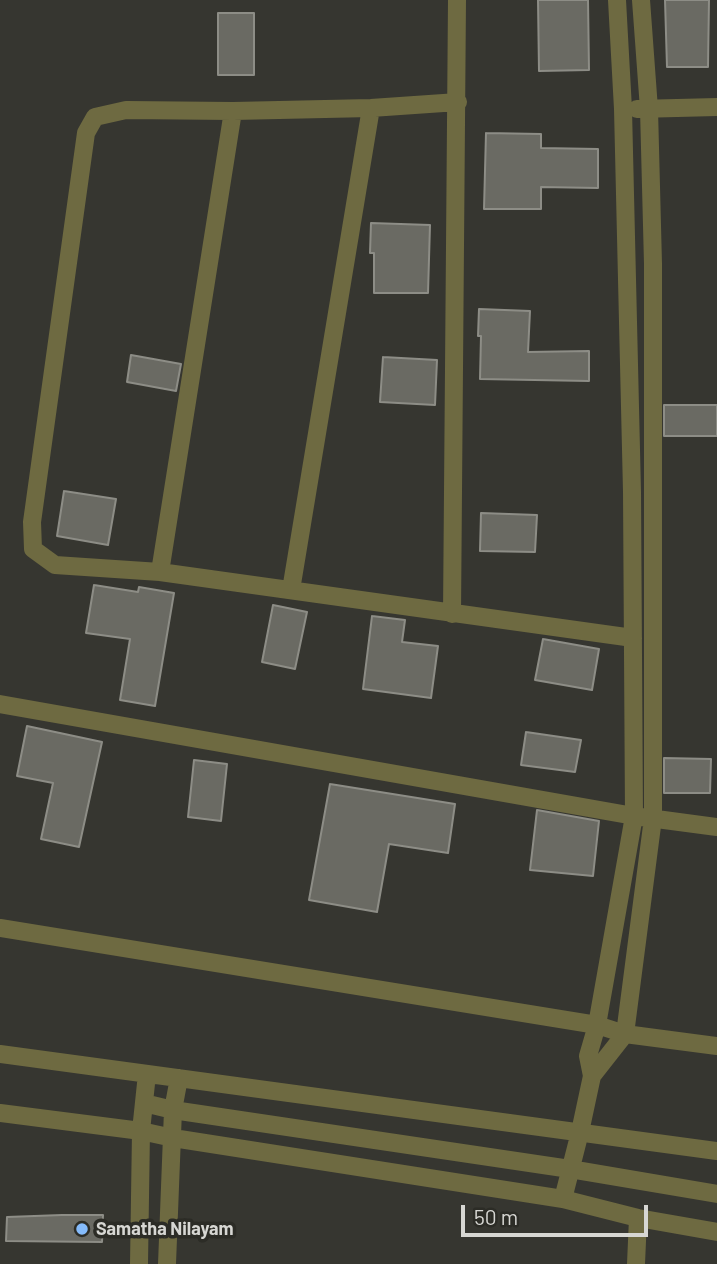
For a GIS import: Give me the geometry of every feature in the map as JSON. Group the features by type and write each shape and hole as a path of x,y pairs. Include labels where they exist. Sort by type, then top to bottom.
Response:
{"street":[{"path":"452,614 457,0"},
{"path":"563,1199 592,1076 588,1056 597,1025 634,816 632,492 623,109 617,0"},
{"path":"592,1076 625,1034 653,818 653,264 649,109 641,0"},
{"path":"458,102 371,108 126,110 95,117 86,133 32,522 33,549 55,565 160,572 633,638"},
{"path":"623,109 717,107"},
{"path":"291,590 371,108"},
{"path":"160,572 233,111"},
{"path":"0,704 634,816 717,827"},
{"path":"0,928 597,1025 625,1034 717,1046"},
{"path":"0,1054 717,1151"},
{"path":"139,1264 141,1131 147,1074"},
{"path":"167,1264 173,1110 179,1078"},
{"path":"144,1103 173,1110 570,1169 717,1194"},
{"path":"0,1113 141,1131 563,1199 638,1218 717,1232"},
{"path":"636,1264 638,1218"}],"building":[{"path":"538,0 588,0 589,70 539,71"},
{"path":"665,0 709,0 708,67 667,67"},
{"path":"218,13 254,13 254,75 218,75"},
{"path":"486,133 541,134 541,148 598,149 598,188 541,187 541,209 484,209"},
{"path":"371,223 430,225 428,293 374,293 374,253 370,253"},
{"path":"479,309 530,311 528,352 589,351 589,381 480,379"},
{"path":"131,355 181,364 176,391 127,382"},
{"path":"383,357 437,360 435,405 380,402"},
{"path":"664,405 717,405 717,436 664,436"},
{"path":"64,491 116,499 108,545 57,536"},
{"path":"481,513 537,515 535,552 480,551"},
{"path":"94,585 138,592 139,587 174,593 155,706 120,700 130,639 86,633"},
{"path":"273,605 307,612 295,669 262,662"},
{"path":"372,616 405,620 402,642 438,646 431,698 363,689"},
{"path":"543,639 599,649 592,690 535,680"},
{"path":"27,726 102,742 79,847 41,839 53,783 17,776"},
{"path":"526,732 581,740 575,772 521,765"},
{"path":"664,758 711,759 710,793 664,793"},
{"path":"194,760 227,764 221,821 188,817"},
{"path":"330,784 455,804 448,853 389,844 377,912 309,900"},
{"path":"537,810 599,821 593,876 530,870"},
{"path":"103,1215 102,1242 6,1241 7,1217"}],"place":[{"name":"Samatha Nilayam","path":"82,1229"}]}
